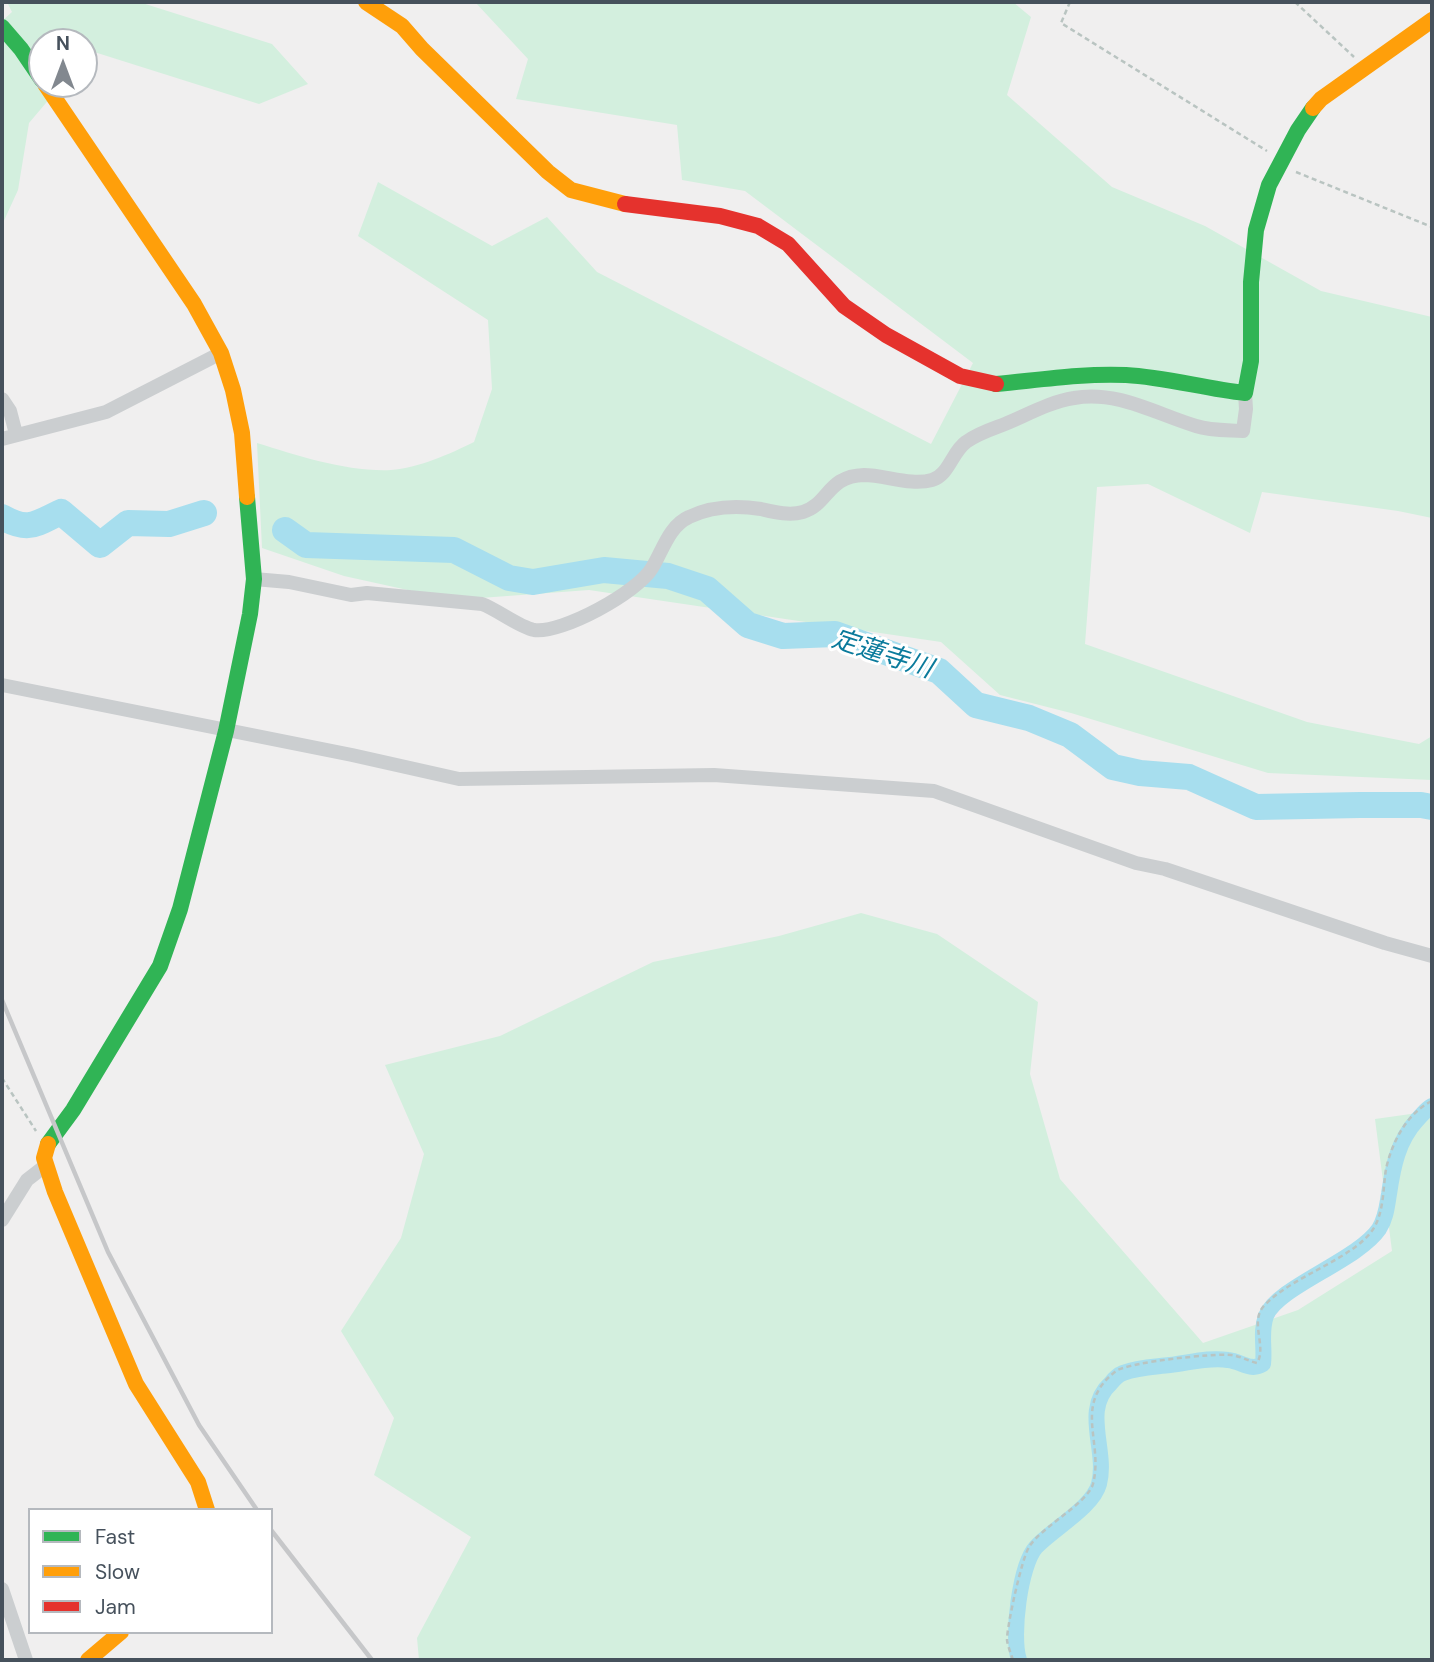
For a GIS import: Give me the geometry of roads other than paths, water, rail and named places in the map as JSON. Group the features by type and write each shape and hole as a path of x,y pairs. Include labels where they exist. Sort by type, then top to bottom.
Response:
{"street":[{"path":"366,2 402,26 422,49 548,172 571,190 627,205 720,216 758,226 788,244 844,306 886,335 960,376 994,384 1126,374 1245,393"},
{"path":"254,579 289,582 351,595 367,593 482,604 530,629 542,631 557,628 633,590 652,568 674,527 686,518 728,506 794,513 815,506 832,486 850,477 863,475 934,480 941,477 964,443 1042,407 1074,398 1103,396 1146,407 1196,426 1244,431 1245,393 1251,361 1251,282 1256,230 1269,185 1309,112 1321,99 1432,20"},
{"path":"2,27 28,59"},
{"path":"54,98 194,304 221,353 233,390 242,433 254,579 250,614 226,731 180,909 160,966 87,1088 48,1146 44,1158 136,1384 198,1482 206,1508"},
{"path":"2,399 10,411 9,437 106,412 221,353"},
{"path":"2,685 460,779 714,775 934,791 1136,863 1165,869 1385,943 1432,956"},
{"path":"2,1220 27,1180 46,1166"},
{"path":"2,1589 26,1660"},
{"path":"88,1660 119,1634"}],"waterway":[{"name":"定蓮寺川","path":"2,517 11,522 32,525 61,512 100,545 128,523 169,524 204,513"},
{"name":"定蓮寺川","path":"285,530 306,545 454,550 509,578 533,582 604,570 668,576 707,589 748,625 783,636 835,634 939,671 976,705 1029,718 1070,735 1113,767 1140,773 1189,777 1256,807 1432,807"},
{"path":"1019,1660 1016,1635 1018,1602 1030,1556 1036,1547 1089,1501 1099,1484 1101,1471 1096,1418 1102,1394 1119,1375 1140,1368 1213,1359 1233,1361 1250,1367 1263,1364 1263,1328 1273,1305 1301,1284 1354,1252 1379,1229 1386,1212 1397,1154 1405,1136 1432,1106"}],"railway":[{"path":"2,1000 108,1252 199,1425 256,1508"},
{"path":"273,1533 372,1660"}]}
